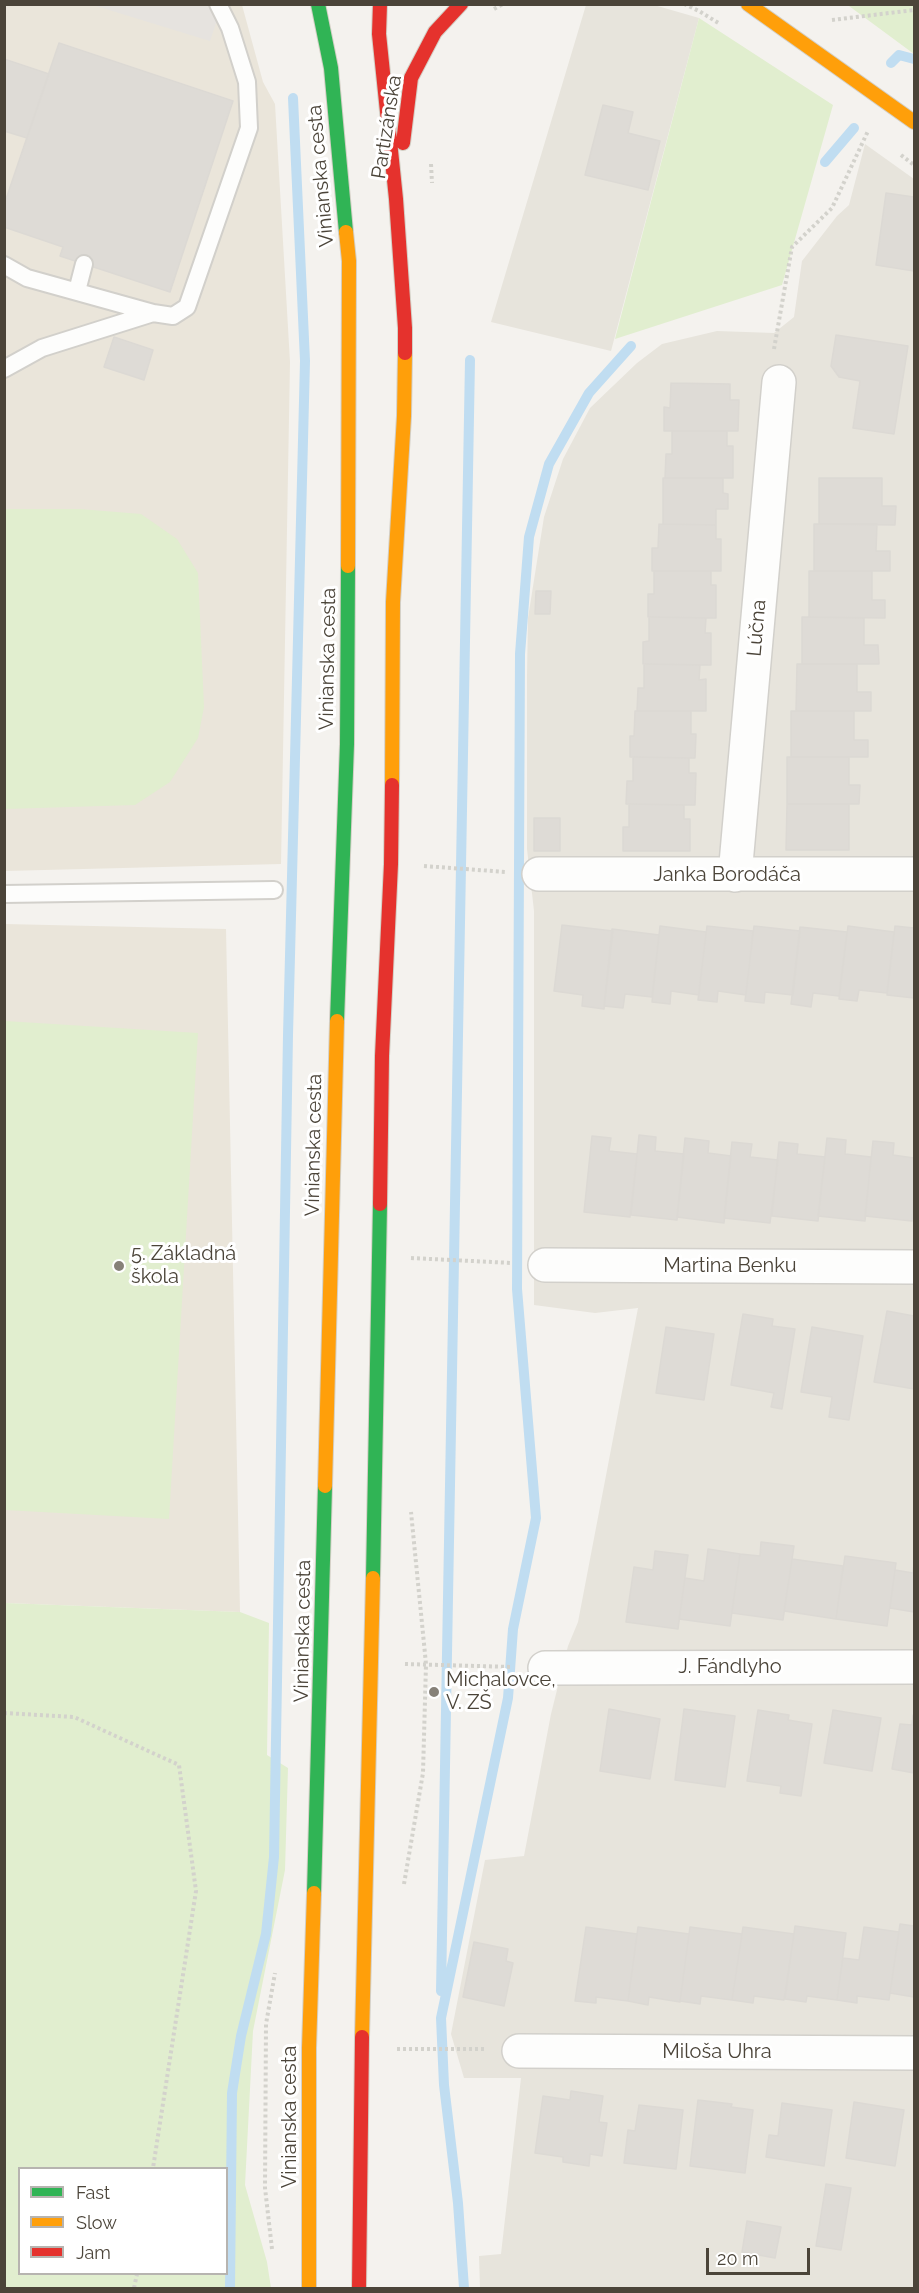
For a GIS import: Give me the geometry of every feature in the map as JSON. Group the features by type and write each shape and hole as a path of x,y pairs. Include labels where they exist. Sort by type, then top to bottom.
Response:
{"main road":[{"name":"Vinianska cesta","path":"309,2289 309,2048 321,1700 335,1065 346,744 350,446 349,261 331,68 318,4"},
{"path":"359,2289 382,1056 391,864 393,602 404,416 405,328 396,199 379,34 380,4"},
{"name":"Partizánska","path":"396,199 411,78 435,32 461,4"},
{"path":"748,4 915,122"}],"street":[{"name":"Lúčna","path":"735,875 778,382"},
{"name":"Janka Borodáča","path":"539,874 915,874"},
{"name":"Martina Benku","path":"545,1265 915,1267"},
{"name":"J. Fándlyho","path":"544,1668 915,1667"},
{"name":"Miloša Uhra","path":"519,2051 915,2053"}],"lane":[{"path":"4,264 27,278 153,313 173,316 187,307 249,128 247,82 230,28 218,4"},
{"path":"77,291 84,264"},
{"path":"4,369 42,348 153,313"},
{"path":"4,894 274,890"}],"path":[{"path":"829,22 836,18 915,10"},
{"path":"778,382 769,382 792,247 832,208 868,130"},
{"path":"440,867 495,871"},
{"path":"426,1259 496,1263"},
{"path":"426,1664 497,1667"},
{"path":"4,1713 74,1717 179,1765 196,1891 153,2167"},
{"path":"413,2049 482,2049"}],"shaded area":[{"path":"4,5 242,5 263,82 275,104 290,362 281,864 5,871"},
{"path":"93,5 222,5 210,41"},
{"path":"586,5 654,5 699,18 611,351 491,322"},
{"path":"865,144 914,179 914,2288 480,2288 479,2256 501,2254 521,2078 464,2078 451,2034 485,1860 524,1856 551,1714 568,1646 578,1622 638,1308 595,1313 534,1305 534,911 527,849 527,676 528,618 544,517 563,459 590,408 637,363 662,344 717,331 774,333 794,317 802,261 837,216 849,205"},
{"name":"5. Základná škola","path":"5,924 226,929 240,1612 5,1603"}],"green space":[{"path":"847,5 914,5 914,54 849,6"},
{"path":"699,18 833,105 782,285 615,339"},
{"path":"4,509 80,509 141,514 177,539 198,573 204,707 198,738 170,782 135,805 5,809"},
{"path":"5,1021 198,1033 169,1519 5,1510"},
{"path":"5,1603 240,1612 269,1623 267,1755 288,1768 285,1870 253,2031 245,2185 267,2262 271,2288 5,2288"}],"building":[{"path":"59,43 233,101 170,292 60,256 63,247 4,227 4,205"},
{"path":"4,59 49,74 27,138 4,131"},
{"path":"603,105 633,112 628,133 660,141 648,190 585,175"},
{"path":"886,193 914,197 914,271 876,265"},
{"path":"836,335 908,346 894,434 853,428 860,381 839,377 831,366"},
{"path":"114,337 153,350 144,380 104,367"},
{"path":"671,383 730,384 730,400 739,400 738,431 664,431 664,407 670,408"},
{"path":"672,431 727,431 727,446 733,446 733,478 665,478 666,454 672,454"},
{"path":"663,478 723,478 723,493 728,494 728,509 716,509 716,525 663,524"},
{"path":"819,478 882,478 882,506 896,506 895,525 819,524"},
{"path":"659,524 716,525 716,539 721,539 721,571 652,571 652,548 658,548"},
{"path":"814,524 877,524 876,551 890,551 890,571 814,571"},
{"path":"654,571 711,571 711,585 716,585 716,618 648,617 648,594 654,594"},
{"path":"809,571 872,571 872,600 885,600 885,618 809,617"},
{"path":"536,591 551,591 550,614 535,614"},
{"path":"649,617 706,618 705,633 711,633 711,665 643,664 643,642 649,641"},
{"path":"802,617 864,618 864,645 878,645 879,664 802,664"},
{"path":"644,664 700,665 699,680 706,679 706,711 637,711 638,688 644,688"},
{"path":"797,664 857,664 857,692 871,692 871,711 796,711"},
{"path":"635,711 691,711 691,734 696,734 695,758 630,757 630,736 634,736"},
{"path":"791,711 854,711 854,740 868,740 868,757 791,757"},
{"path":"633,757 689,758 689,773 696,773 695,805 626,804 627,781 633,781"},
{"path":"787,757 849,757 849,785 860,785 859,804 787,804"},
{"path":"629,804 684,805 684,819 690,819 690,851 623,851 623,827 629,827"},
{"path":"787,804 849,804 849,850 786,850"},
{"path":"534,818 560,818 560,851 534,851"},
{"path":"562,925 613,931 604,1009 582,1006 583,995 554,991"},
{"path":"660,926 706,932 699,995 671,991 670,1004 652,1002"},
{"path":"707,926 753,931 746,995 718,991 717,1002 698,1000"},
{"path":"754,926 800,931 793,995 765,992 764,1003 745,1001"},
{"path":"848,926 894,932 887,993 859,990 857,1001 839,999"},
{"path":"895,926 914,928 914,998 887,995"},
{"path":"800,927 847,932 839,996 813,993 811,1007 791,1004"},
{"path":"612,929 659,935 652,997 625,994 623,1008 604,1006"},
{"path":"639,1135 656,1137 655,1151 684,1154 677,1220 631,1215"},
{"path":"592,1136 611,1138 609,1151 637,1154 630,1217 584,1212"},
{"path":"685,1138 709,1141 708,1153 731,1156 724,1223 677,1217"},
{"path":"827,1138 846,1140 845,1154 871,1157 865,1221 818,1216"},
{"path":"873,1141 894,1143 893,1155 914,1158 912,1221 865,1216"},
{"path":"732,1142 752,1144 750,1157 778,1160 770,1223 724,1218"},
{"path":"779,1142 798,1144 797,1154 825,1157 818,1221 772,1216"},
{"path":"887,1311 914,1316 914,1389 874,1382"},
{"path":"743,1314 773,1319 772,1326 795,1329 782,1409 771,1407 774,1393 731,1385"},
{"path":"666,1327 714,1334 704,1400 656,1393"},
{"path":"812,1327 863,1336 849,1420 829,1417 832,1397 801,1392"},
{"path":"761,1542 794,1546 783,1620 732,1613 740,1554 760,1556"},
{"path":"708,1549 740,1554 730,1626 679,1619 685,1578 704,1581"},
{"path":"655,1551 688,1555 678,1629 626,1622 634,1567 653,1570"},
{"path":"845,1556 896,1563 887,1626 836,1619"},
{"path":"792,1559 843,1566 836,1619 784,1611"},
{"path":"914,1564 914,1612 890,1608 895,1570 913,1573"},
{"path":"609,1709 660,1719 650,1779 600,1771"},
{"path":"684,1709 735,1716 725,1787 675,1780"},
{"path":"758,1710 789,1715 788,1720 812,1724 801,1796 780,1793 781,1786 747,1781"},
{"path":"833,1710 881,1718 872,1771 824,1763"},
{"path":"913,1715 914,1773 892,1769 900,1724 912,1725"},
{"path":"900,1924 914,1926 914,1997 890,1993"},
{"path":"795,1926 846,1933 837,2000 807,1996 806,2002 785,1999"},
{"path":"586,1927 637,1934 628,2001 596,1997 596,2003 575,2001"},
{"path":"638,1927 689,1934 680,2002 649,1997 648,2005 628,2001"},
{"path":"690,1927 742,1934 732,2000 701,1996 700,2004 680,2001"},
{"path":"743,1927 794,1934 784,2000 754,1996 753,2003 732,2000"},
{"path":"864,1927 899,1932 889,2000 857,1996 857,2003 837,2000 843,1958 859,1960"},
{"path":"474,1942 508,1949 506,1961 513,1963 504,2006 463,1997"},
{"path":"571,2091 603,2096 599,2122 607,2123 602,2156 590,2154 589,2166 563,2162 563,2157 535,2153 543,2096 570,2100"},
{"path":"698,2100 732,2104 731,2107 753,2110 745,2173 690,2166"},
{"path":"854,2102 904,2110 895,2166 846,2158"},
{"path":"782,2103 832,2110 824,2166 766,2157 769,2135 778,2136"},
{"path":"639,2105 683,2110 676,2169 624,2163 628,2130 635,2131"},
{"path":"826,2184 851,2188 841,2250 816,2246"},
{"path":"747,2221 781,2227 775,2258 742,2252"}],"waterway":[{"path":"891,63 899,55 914,59"},
{"path":"230,2288 232,2093 241,2036 266,1934 274,1857 288,1035 305,361 293,98"},
{"path":"825,162 854,128"},
{"path":"464,2288 458,2203 444,2085 441,2018 508,1698 513,1629 536,1518 517,1289 520,654 529,537 549,464 589,393 631,346"},
{"path":"441,1991 470,360"}],"traffic: fast":[{"path":"318,4 331,68 346,232"},
{"path":"337,1021 347,744 348,566"},
{"path":"373,1578 380,1204"},
{"path":"314,1893 325,1486"}],"traffic: slow":[{"path":"748,4 914,122"},
{"path":"346,232 349,261 348,566"},
{"path":"392,785 393,602 404,416 405,353"},
{"path":"325,1486 337,1021"},
{"path":"362,2037 373,1578"},
{"path":"309,2288 309,2048 314,1893"}],"traffic: jam":[{"path":"380,4 379,34 396,199 405,353"},
{"path":"403,143 411,78 435,32 461,4"},
{"path":"380,1204 382,1056 391,864 392,785"},
{"path":"359,2288 362,2037"}],"place":[{"name":"5. Základná škola","path":"119,1266"},
{"name":"Michalovce, V. ZŠ","path":"434,1692"}]}
